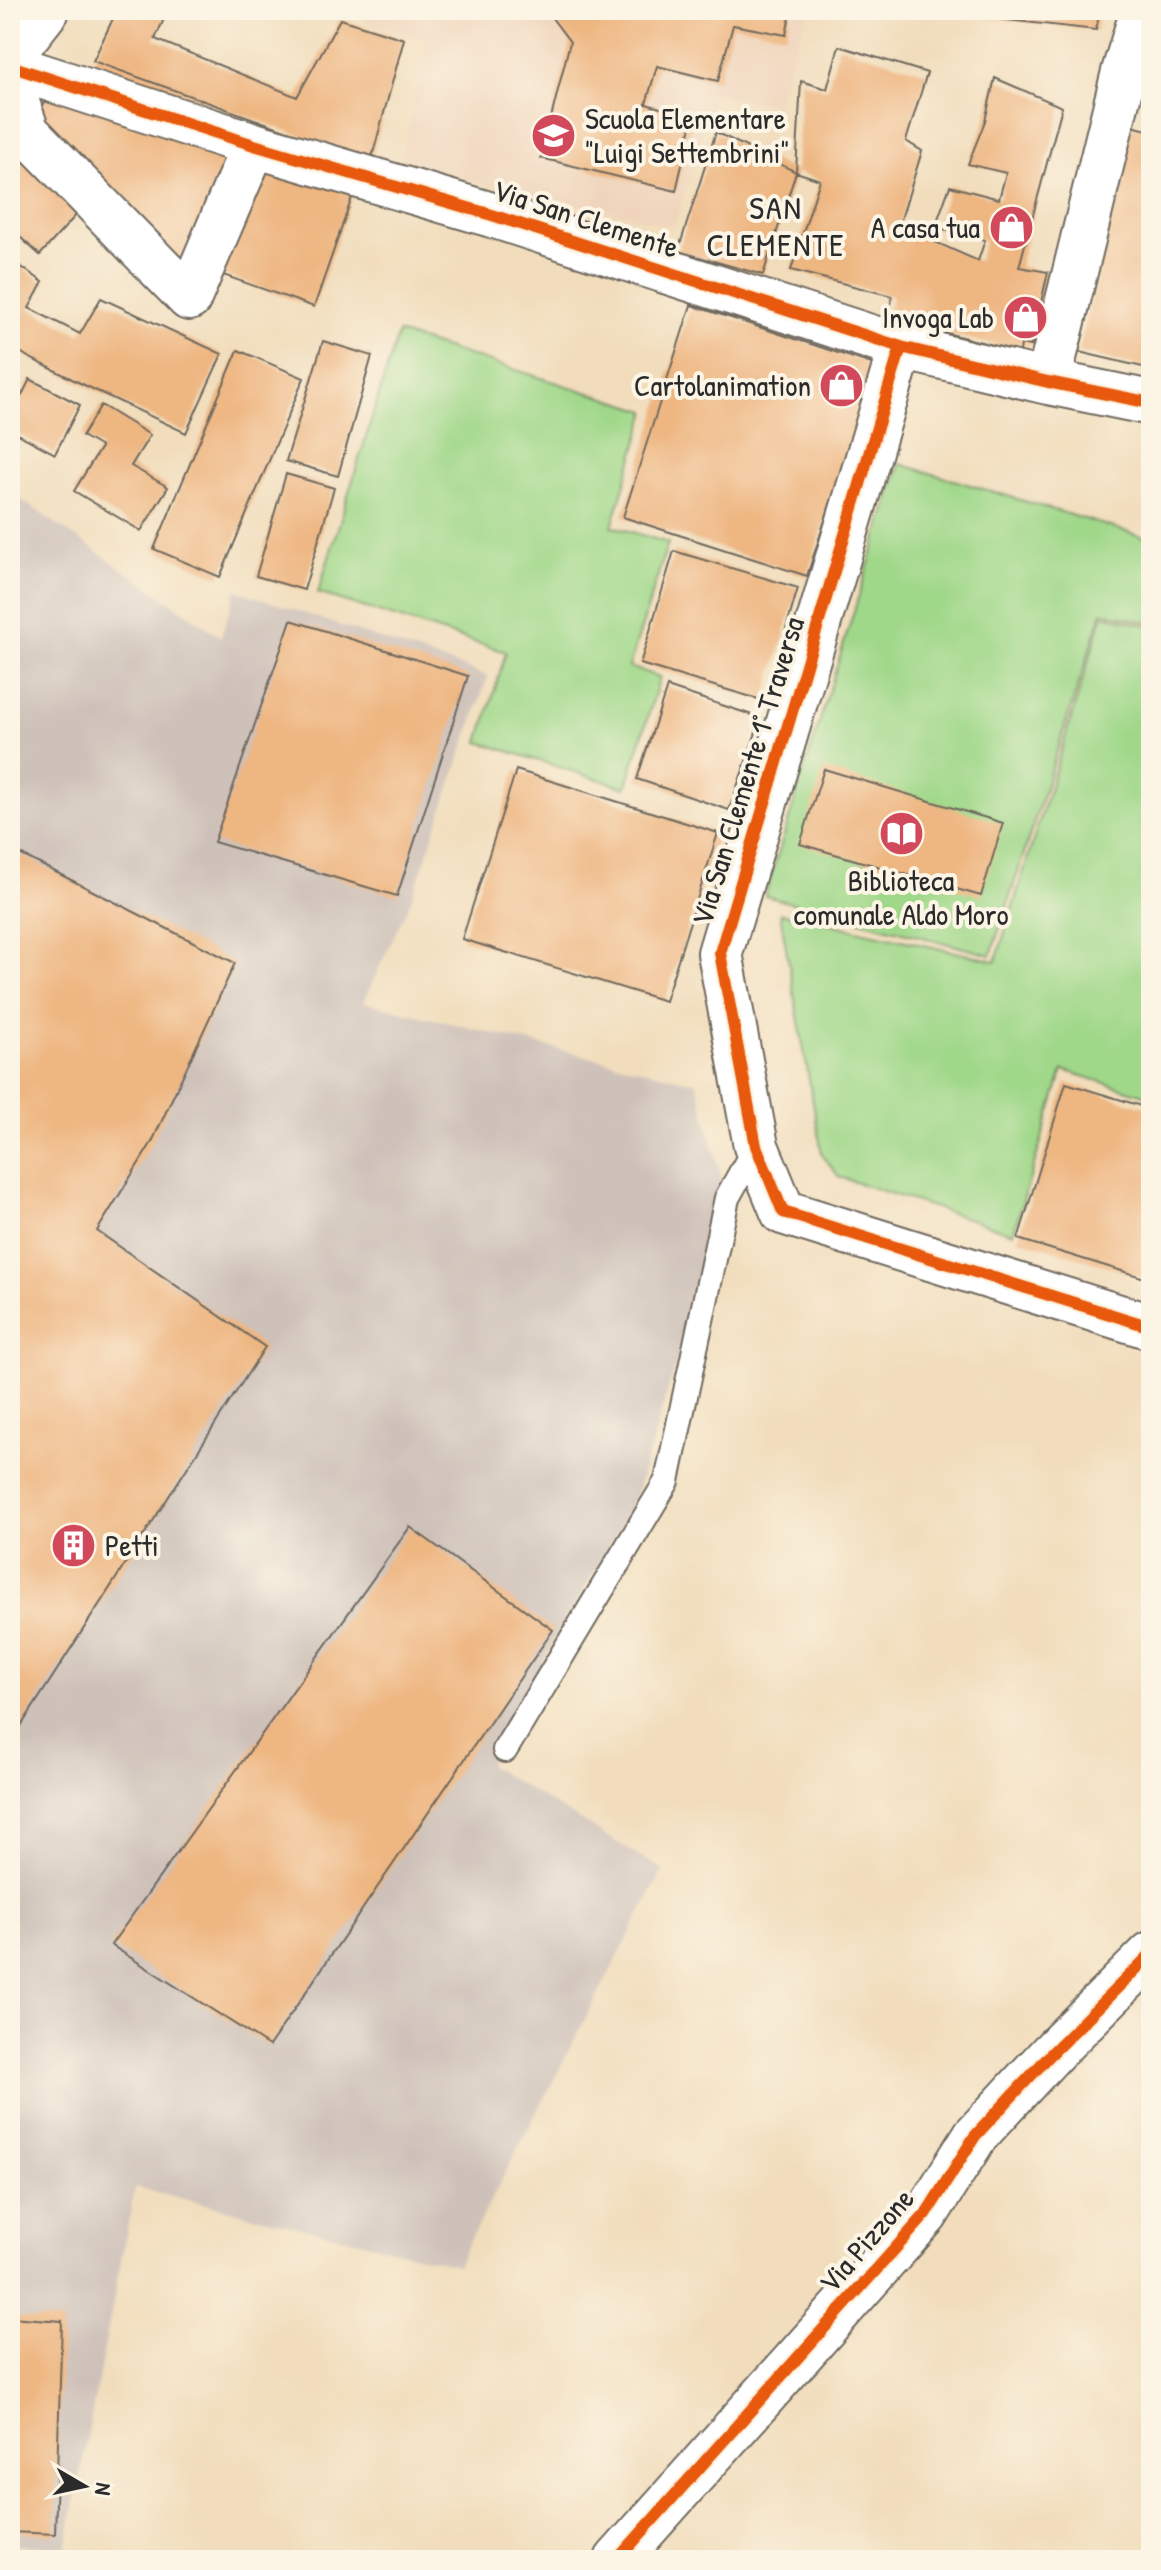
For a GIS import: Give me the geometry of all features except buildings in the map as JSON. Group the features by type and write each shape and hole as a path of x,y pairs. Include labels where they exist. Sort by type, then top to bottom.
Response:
{"street":[{"path":"10,57 47,10"},
{"path":"1048,382 1124,72 1143,10"},
{"name":"Via San Clemente","path":"10,66 254,145 492,215 901,347 1151,403"},
{"path":"10,82 27,132 189,298 254,145"},
{"name":"Via San Clemente 1° Traversa","path":"901,347 720,953 756,1146 783,1212 1151,1327"},
{"name":"Via Pizzone","path":"617,2560 926,2214 975,2136 1151,1954"}],"lane":[{"path":"505,1750 667,1481 727,1198 756,1146"}],"shaded area":[{"name":"Scuola Elementare \"Luigi Settembrini\"","path":"367,10 809,10 775,105 714,93 674,228 606,210 400,166 427,39 365,23"},
{"path":"10,492 221,637 236,590 488,676 412,898 363,1002 697,1083 722,1180 684,1337 633,1505 561,1628 488,1765 663,1870 457,2265 135,2187 66,2548 10,2545"}],"green space":[{"path":"398,333 647,411 612,526 668,543 629,667 660,677 626,788 479,742 506,652 318,593"},
{"path":"900,464 1151,539 1151,623 1102,612 991,955 765,896"},
{"path":"1103,615 1151,626 1151,1097 1063,1070 1013,1233 839,1177 822,1154 780,913 996,961"}],"cycle path":[{"path":"10,66 254,145 492,215 901,347 1151,403"},
{"path":"901,347 720,953 756,1146 783,1212 1151,1327"},
{"path":"617,2560 926,2214 975,2136 1151,1954"}],"place":[{"name":"Scuola Elementare \"Luigi Settembrini\"","path":"554,135"},
{"name":"A casa tua","path":"1011,227"},
{"name":"Invoga Lab","path":"1025,317"},
{"name":"Cartolanimation","path":"842,385"},
{"name":"Biblioteca comunale Aldo Moro","path":"901,834"},
{"name":"Petti","path":"74,1545"}],"district":[{"name":"SAN CLEMENTE","path":"776,226"}]}
